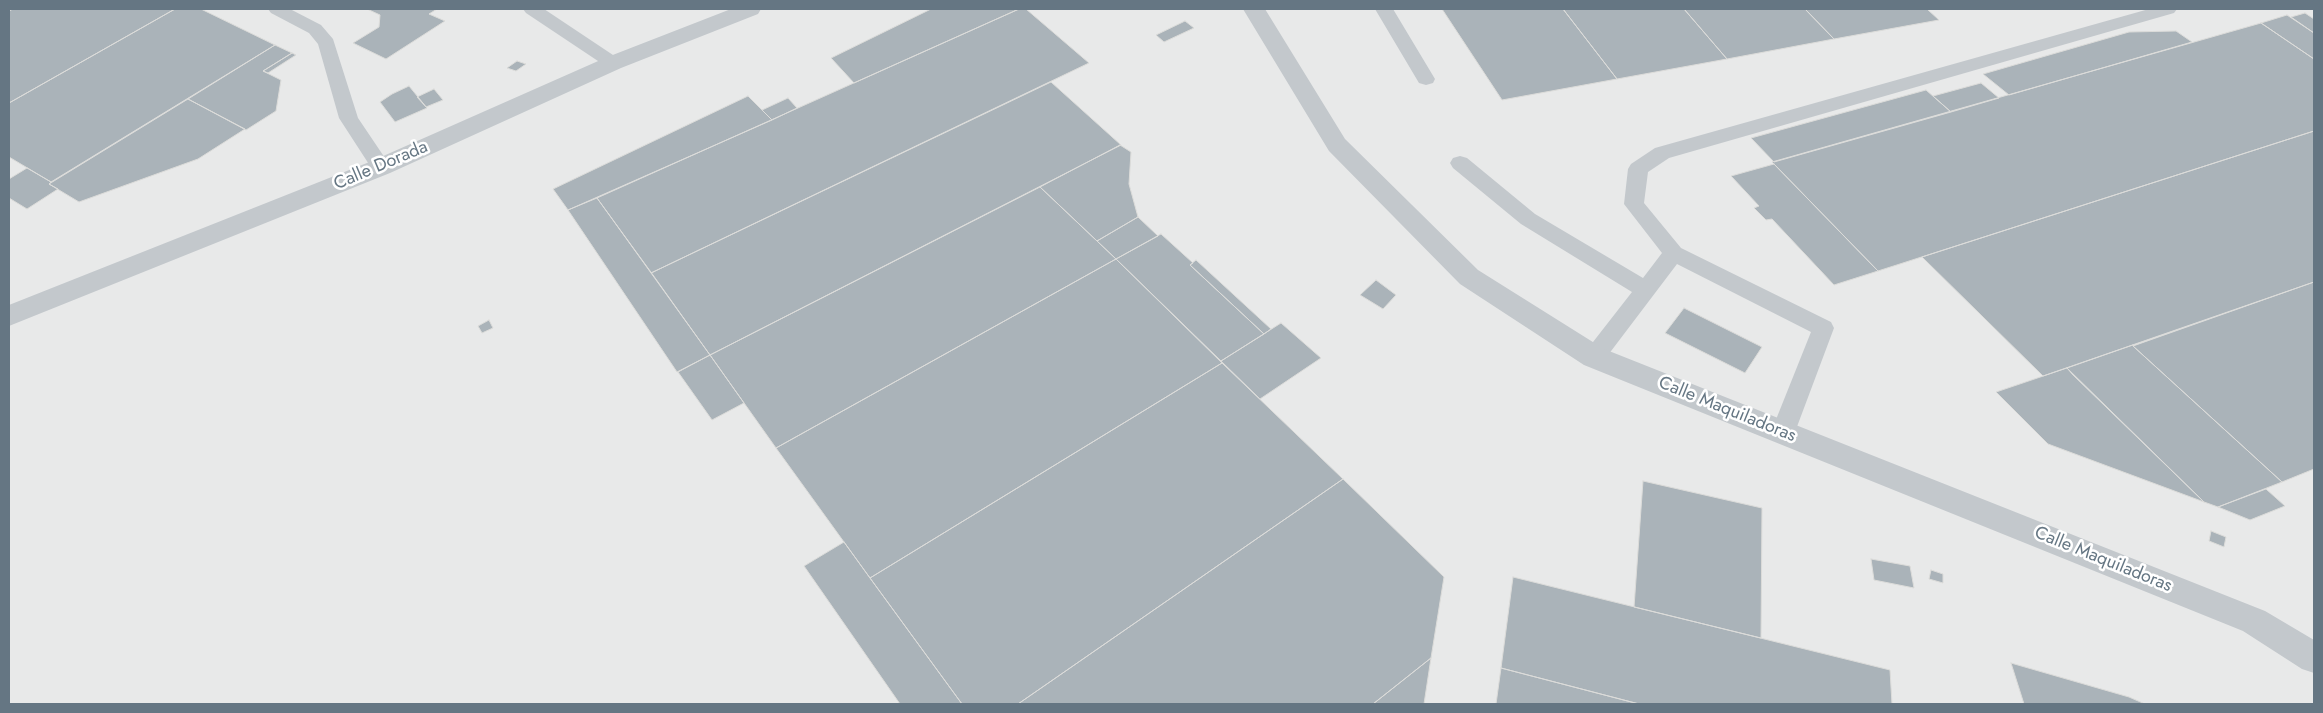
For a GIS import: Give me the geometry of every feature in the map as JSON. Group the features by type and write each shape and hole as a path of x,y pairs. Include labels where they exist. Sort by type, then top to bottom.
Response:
{"street":[{"name":"Calle Dorada","path":"9,316 381,167 613,64 750,9"},
{"name":"Calle Maquiladoras","path":"1254,9 1337,145 1470,277 1594,357 2254,621 2314,658"}],"lane":[{"path":"277,9 315,29 327,43 349,118 381,167"},
{"path":"532,9 613,64"},
{"path":"1384,9 1426,79"},
{"path":"1783,432 1823,328 1674,253 1634,204 1638,169 1662,153 2168,9"},
{"path":"1460,163 1528,219 1645,290"},
{"path":"1594,357 1674,253"}],"shaded area":[{"path":"9,9 2314,9 2314,704 9,704"}],"building":[{"path":"13,9 175,9 9,103 9,11"},
{"path":"175,9 201,9 275,45 51,182 9,157 9,103"},
{"path":"367,9 437,9 429,14 445,21 386,59 353,43 379,27 380,15"},
{"path":"931,9 1019,9 854,83 831,58"},
{"path":"1019,9 1026,9 1089,63 651,273 597,198"},
{"path":"1442,9 1563,9 1617,79 1502,100"},
{"path":"1563,9 1684,9 1727,59 1617,79"},
{"path":"1684,9 1805,9 1834,39 1727,59"},
{"path":"1805,9 1927,9 1939,20 1834,39"},
{"path":"2305,13 2314,19 2314,33 2291,17"},
{"path":"2287,15 2314,33 2314,59 2261,23"},
{"path":"1185,21 1194,28 1164,42 1156,35"},
{"path":"2261,23 2314,59 2314,131 1878,271 1772,162"},
{"path":"2176,31 2192,42 2009,95 1983,74 2129,32"},
{"path":"275,45 292,53 263,71 281,80 276,111 246,130 188,99"},
{"path":"292,53 296,55 268,73 263,71"},
{"path":"517,61 526,64 516,71 507,68"},
{"path":"1051,82 1121,145 710,355 651,273"},
{"path":"1981,83 1999,98 1951,112 1933,96"},
{"path":"409,86 427,108 395,122 380,102"},
{"path":"434,89 443,100 426,107 417,97"},
{"path":"1926,90 1951,112 1774,162 1751,138"},
{"path":"748,96 772,120 568,210 553,189"},
{"path":"788,98 797,108 772,120 762,110"},
{"path":"188,99 245,129 198,159 79,202 49,184"},
{"path":"2314,131 2314,282 2043,376 1922,257"},
{"path":"1120,145 1131,152 1129,184 1138,217 1097,241 1040,187"},
{"path":"1774,164 1878,271 1834,285 1772,219 1766,220 1754,208 1759,206 1731,176"},
{"path":"27,168 51,182 49,184 58,189 27,209 9,198 9,179"},
{"path":"1040,187 1116,259 776,448 710,355"},
{"path":"597,198 710,355 677,372 568,210"},
{"path":"1138,217 1158,236 1116,259 1097,241"},
{"path":"1161,234 1193,263 1190,265 1264,334 1221,361 1116,259"},
{"path":"1116,259 1222,363 870,578 776,448"},
{"path":"1196,260 1271,329 1264,334 1190,265"},
{"path":"1376,280 1396,295 1383,309 1360,295"},
{"path":"2314,282 2314,469 2282,482 2133,346"},
{"path":"1684,308 1762,347 1745,373 1665,333"},
{"path":"489,320 493,328 482,333 478,326"},
{"path":"1281,323 1321,358 1260,399 1221,361"},
{"path":"2133,345 2282,482 2218,507 2204,502 2067,368"},
{"path":"710,355 744,403 712,420 678,372"},
{"path":"1222,363 1343,479 1018,704 962,704 870,578"},
{"path":"2067,368 2204,502 2048,444 1996,392"},
{"path":"1343,479 1444,577 1431,658 1373,704 1018,704"},
{"path":"1643,481 1762,508 1761,638 1634,607"},
{"path":"2266,489 2285,506 2250,520 2218,507"},
{"path":"2211,531 2226,537 2224,547 2209,541"},
{"path":"844,542 962,704 900,704 804,566"},
{"path":"1871,559 1910,566 1914,588 1874,580"},
{"path":"1931,570 1943,574 1943,583 1929,579"},
{"path":"1513,577 1890,670 1892,704 1639,704 1501,668"},
{"path":"1431,658 1424,704 1373,704"},
{"path":"2011,663 2129,697 2145,704 2024,704"},
{"path":"1501,668 1639,704 1496,704"}]}
